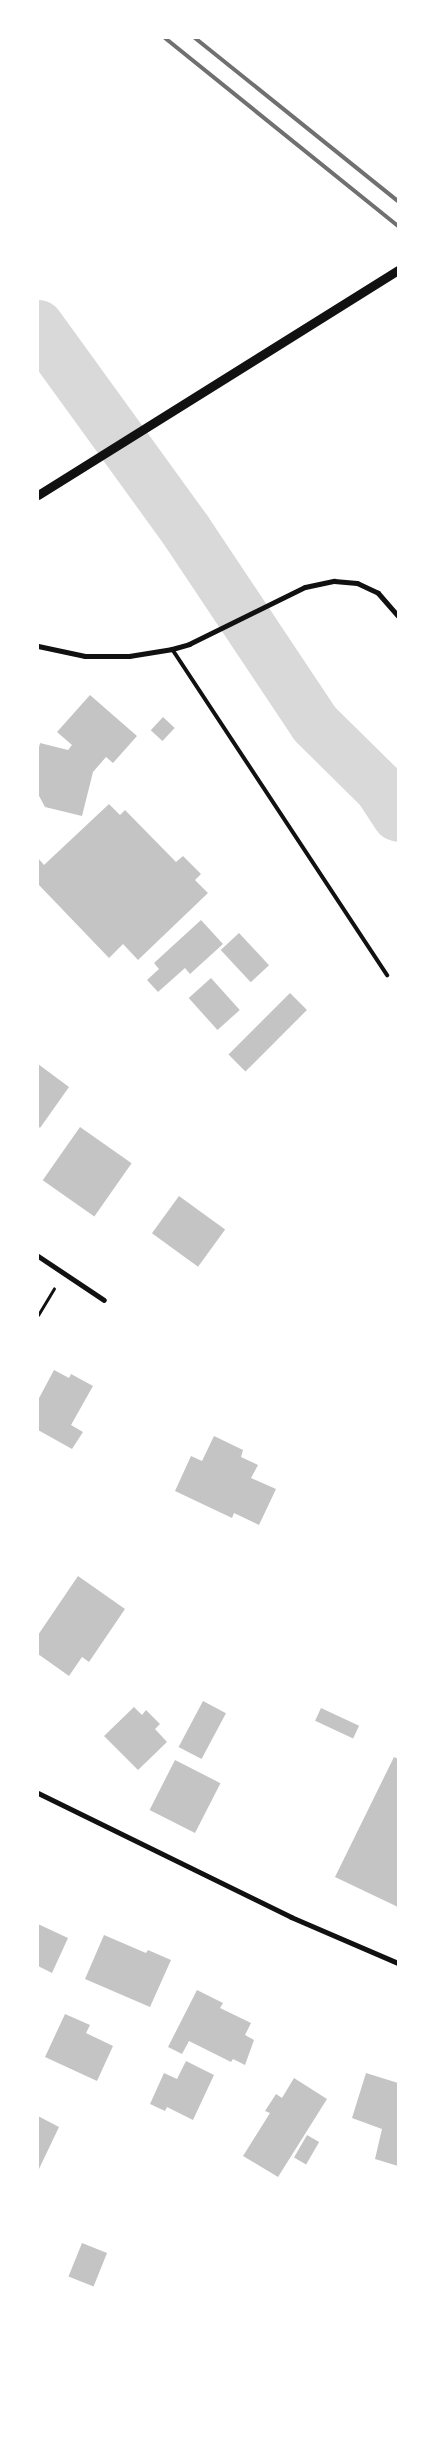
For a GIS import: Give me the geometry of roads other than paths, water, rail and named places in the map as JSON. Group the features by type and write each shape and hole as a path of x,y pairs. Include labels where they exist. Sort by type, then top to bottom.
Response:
{"street":[{"path":"38,495 62,482 398,270"},
{"path":"38,646 85,656 129,656 172,649 189,644 305,587 334,581 356,583 378,593 398,616"},
{"path":"38,1256 104,1300"},
{"path":"38,1793 291,1917 398,1963"}],"lane":[{"path":"172,649 387,975"}],"waterway":[{"path":"38,326 187,532 315,724 380,788 398,816"}],"railway":[{"path":"165,38 398,226"},
{"path":"195,38 398,201"}]}
